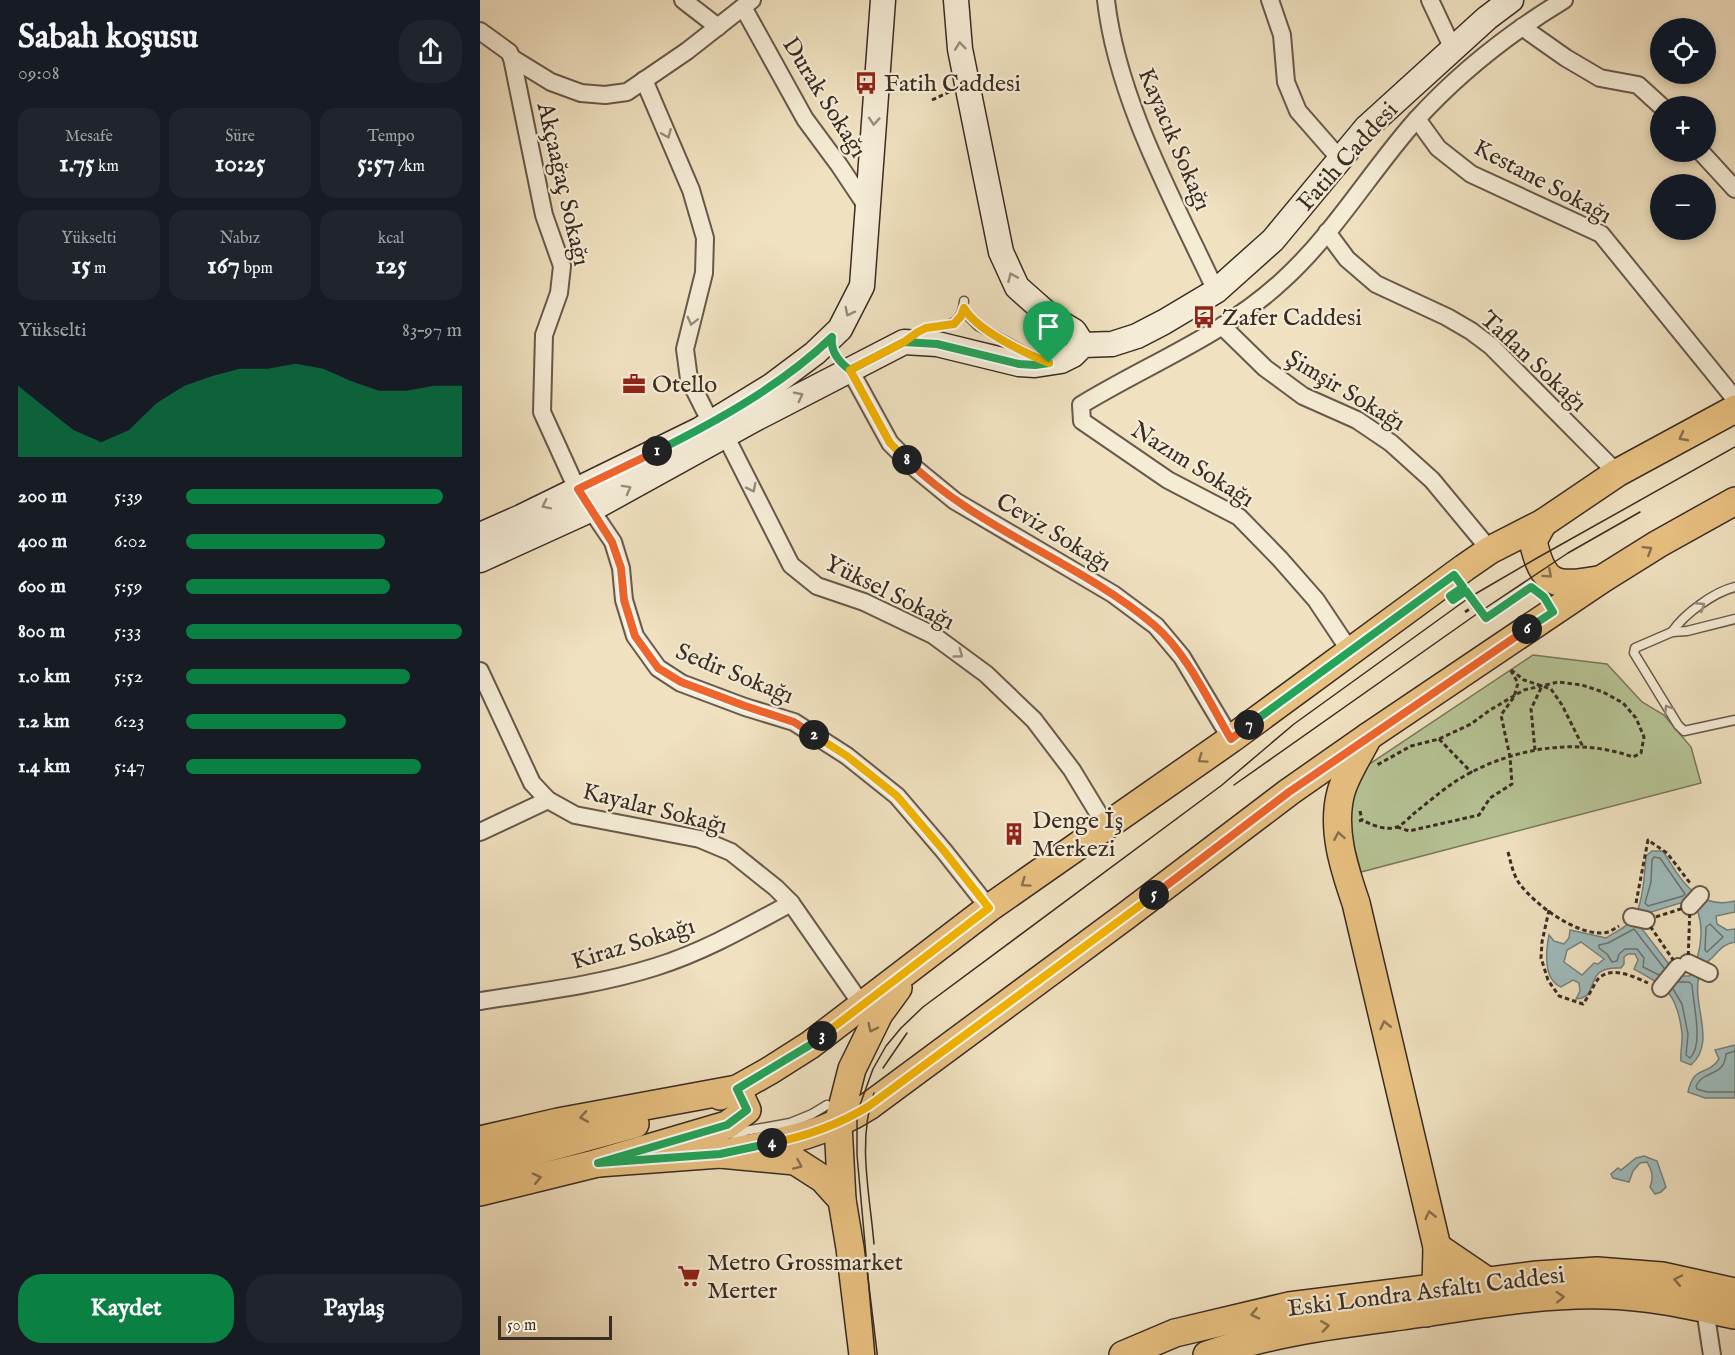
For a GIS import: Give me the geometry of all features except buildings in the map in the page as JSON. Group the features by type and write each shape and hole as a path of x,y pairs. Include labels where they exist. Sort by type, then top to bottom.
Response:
{"main road":[{"path":"480,560 592,509 718,429 815,353 840,329 862,286 883,0"},
{"path":"480,535 578,489 850,370 904,342 937,344 1019,364 1035,365 1060,361 1073,355 1083,345 1074,331 1052,318 1017,287 1001,252 960,50 956,0"},
{"name":"Fatih Caddesi","path":"1083,345 1112,344 1137,336 1216,291 1273,240 1366,128 1487,18 1511,0"},
{"path":"832,337 834,353 850,370"},
{"path":"480,1166 685,1110 737,1089 810,1045 989,908 1231,739 1490,550 1543,523 1617,472 1735,409"},
{"path":"598,1163 720,1154 806,1136 833,1114 869,1106 1289,792 1368,736 1602,579 1735,501"},
{"path":"1696,522 1735,517"},
{"path":"1543,523 1533,541 1542,571 1557,582 1571,585 1602,579"},
{"path":"1368,736 1341,792 1336,823 1350,824 1345,870 1356,903 1437,1247 1436,1288 1426,1313"},
{"path":"863,1355 833,1114 879,1014 917,963"},
{"path":"480,1140 558,1122 737,1089"},
{"path":"480,1192 598,1163 727,1125 747,1110 737,1089"},
{"path":"720,1154 795,1161 823,1179 842,1200"},
{"path":"1437,1247 1487,1281"},
{"name":"Eski Londra Asfaltı Caddesi","path":"1123,1355 1175,1333 1289,1306 1537,1275 1597,1271 1662,1276 1735,1292"},
{"name":"Eski Londra Asfaltı Caddesi","path":"1207,1355 1251,1348 1296,1330 1531,1299 1604,1295 1662,1299 1735,1315"},
{"path":"857,1355 859,1327"}],"street":[{"path":"683,0 718,27"},
{"name":"Kayacık Sokağı","path":"1106,0 1108,24 1120,71 1140,125 1216,291"},
{"path":"1270,0 1282,35 1286,82 1298,111 1340,159"},
{"path":"1430,0 1453,49"},
{"path":"1222,326 1282,282 1327,232 1417,119 1476,63 1522,27 1564,0"},
{"path":"480,31 509,52 512,58 551,82 581,93 605,95 627,92 748,4"},
{"name":"Durak Sokağı","path":"748,4 805,119 868,210"},
{"path":"1522,27 1566,58 1600,78 1638,85 1650,96"},
{"name":"Akçaağaç Sokağı","path":"512,58 544,215 562,266 559,293 543,335 542,412 578,489"},
{"name":"Yüksel Sokağı","path":"644,80 691,190 705,238 704,273 685,349 689,379 791,565 817,586 864,602 933,635 986,674 1034,720 1072,770 1106,826"},
{"name":"Kestane Sokağı","path":"1417,119 1438,148 1471,174 1601,234 1735,399"},
{"path":"1710,162 1735,189"},
{"name":"Taflan Sokağı","path":"1327,232 1347,259 1376,284 1447,317 1491,346 1617,472"},
{"name":"Nazım Sokağı","path":"1222,326 1081,405 1082,421 1168,480 1239,517 1316,600 1350,651"},
{"name":"Şimşir Sokağı","path":"1222,326 1265,368 1304,396 1357,420 1391,443 1432,480 1490,550"},
{"name":"Ceviz Sokağı","path":"850,370 890,443 916,469 955,501 1113,594 1156,626 1182,657 1231,739"},
{"name":"Sedir Sokağı","path":"578,489 612,542 621,568 624,600 635,636 658,668 681,682 794,722 847,756 897,796 989,908"},
{"name":"Kayalar Sokağı","path":"480,671 532,783 548,800 575,815 700,839 731,852 791,903 862,1005"},
{"path":"480,832 548,800"},
{"name":"Kiraz Sokağı","path":"480,1001 577,987 654,967 720,942 791,903"},
{"path":"1661,988 1683,965 1709,973"},
{"path":"1705,1309 1712,1355"}],"lane":[{"path":"904,342 926,328 954,324 961,316 964,304 969,318 978,326 1027,354 1049,363"},
{"path":"1672,632 1681,619 1726,589 1735,587"},
{"path":"1735,619 1687,631 1672,632 1635,648 1634,653 1678,725 1684,731 1735,720"}],"path":[{"path":"1459,596 1466,591 1486,618 1531,587 1544,597 1553,612"},
{"path":"1466,612 1476,604"},
{"path":"1359,803 1350,824 1397,827 1409,831 1479,815 1490,798 1512,784 1510,757 1501,715 1514,697 1518,683 1510,669 1524,680 1551,689 1562,705 1583,747"},
{"path":"1374,767 1411,746 1438,739 1472,724 1490,710 1524,690 1558,682 1582,685 1604,692 1623,703 1636,718 1644,737 1641,753 1633,757 1602,748 1562,747 1535,750 1488,763 1456,781 1397,827"},
{"path":"1535,750 1531,709 1543,686"},
{"path":"1438,739 1472,773"},
{"path":"1648,840 1667,853 1695,900 1683,965 1639,919 1640,889 1648,840"},
{"path":"1508,852 1519,883 1570,926 1601,933 1610,932 1639,919 1695,900"},
{"path":"1549,910 1541,958 1548,980 1559,996 1583,1004 1597,981 1603,976 1618,972 1661,988"}],"green space":[{"path":"1533,655 1607,664 1642,702 1664,715 1691,747 1701,783 1361,872 1346,816 1352,786 1368,765"}],"water":[{"path":"1652,851 1663,851 1683,882 1700,897 1722,903 1735,901 1735,912 1716,916 1717,924 1727,930 1735,929 1735,942 1722,947 1706,963 1699,979 1703,1043 1699,1055 1691,1065 1681,1061 1682,1033 1673,999 1662,986 1634,969 1638,960 1635,954 1628,954 1624,957 1624,964 1621,968 1607,969 1599,973 1593,981 1589,994 1576,999 1580,991 1579,983 1573,980 1561,987 1551,978 1547,964 1549,935 1554,941 1564,944 1569,938 1570,930 1606,938 1625,927 1634,918 1641,897 1646,856","holes":["1690,900 1696,908 1701,926 1700,947 1690,976 1678,976 1639,925 1641,915","1581,942 1604,959 1598,964 1594,963 1582,975 1564,962 1567,950"]},
{"path":"1735,1045 1735,1098 1705,1098 1688,1092 1697,1074 1710,1068 1719,1059 1715,1050"},
{"path":"1644,1156 1657,1161 1666,1187 1661,1192 1655,1194 1650,1187 1652,1174 1647,1162 1640,1163 1633,1171 1629,1182 1613,1178 1611,1174 1618,1168 1621,1170 1636,1158"}],"tram line":[{"path":"875,1355 857,1155 857,1113 873,1069 886,1046 901,1028 923,1007 1222,785 1294,724 1470,597 1735,447"},
{"path":"1234,785 1481,611 1568,553 1640,512"},
{"path":"883,1068 907,1033"},
{"path":"874,1093 869,1111 865,1149 874,1244"}],"place":[{"name":"Fatih Caddesi","path":"866,83"},
{"name":"Zafer Caddesi","path":"1204,317"},
{"name":"Otello","path":"634,384"},
{"name":"Denge İş Merkezi","path":"1014,834"},
{"name":"Metro Grossmarket Merter","path":"689,1276"}],"route":[{"path":"1049,363 1019,364 937,344 904,342 850,370 834,353 832,337 815,353 771,386 699,430 578,489 612,542 621,568 624,600 635,636 658,668 681,682 794,722 847,756 897,796 989,908 810,1045 737,1089 747,1110 727,1125 598,1163 720,1154 806,1136 838,1124 869,1106 1289,792 1553,612 1544,597 1531,587 1486,618 1466,591 1453,600 1450,596 1463,587 1454,575 1231,739 1182,657 1156,626 1113,594 955,501 916,469 890,443 850,370 926,328 954,324 964,308 969,318 978,326 1027,354 1049,363"}]}
